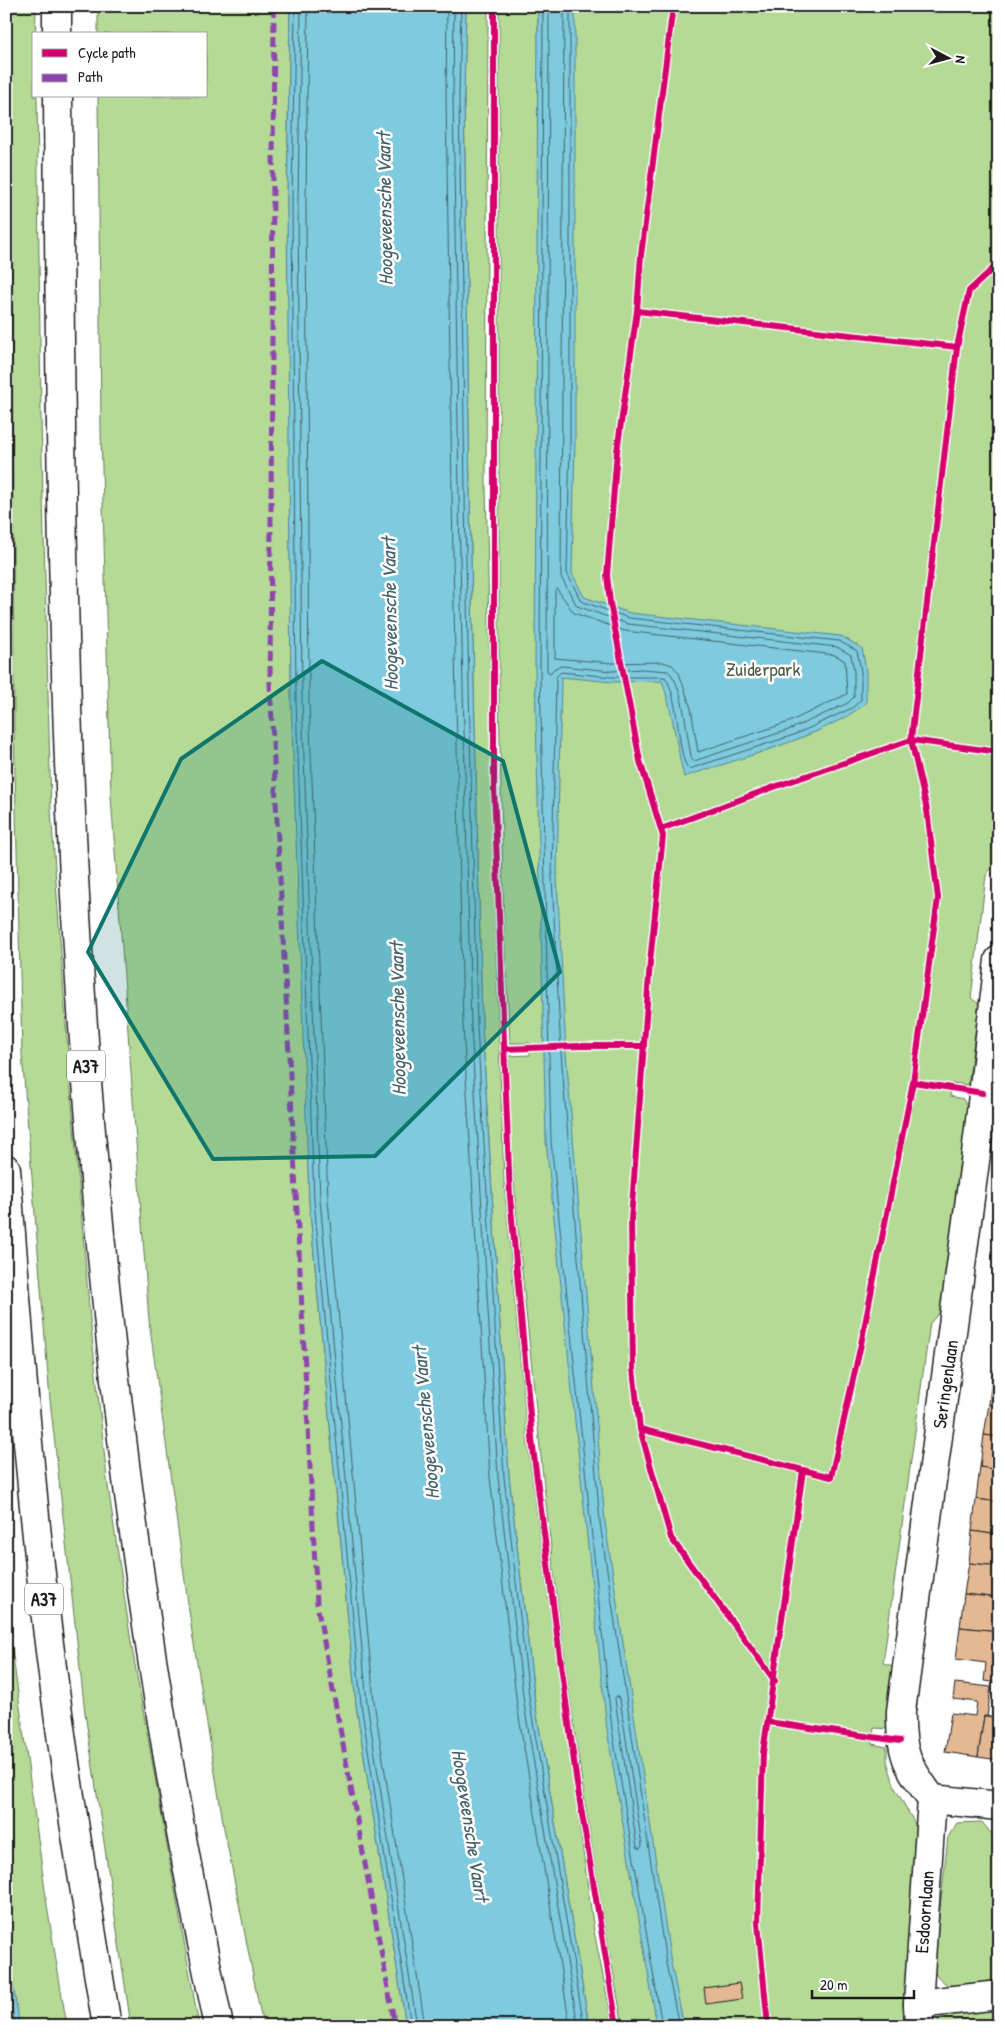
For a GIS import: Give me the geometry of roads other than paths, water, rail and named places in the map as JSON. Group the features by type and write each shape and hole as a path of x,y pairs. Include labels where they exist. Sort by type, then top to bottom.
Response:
{"main road":[{"path":"57,6 57,32"},
{"name":"A37","path":"58,98 60,478 68,744 76,915 91,1133 112,1347 142,1585 170,1766 219,2026"},
{"name":"Seringenlaan","path":"932,1798 909,1768 900,1740 901,1711 988,1155 999,960"},
{"name":"A37","path":"6,1169 44,1602 68,1784 107,2026"},
{"path":"932,1798 999,1806"},
{"name":"Esdoornlaan","path":"919,2015 932,1798"},
{"path":"919,2015 999,1995"}],"water":[{"name":"Hoogeveensche Vaart","path":"290,6 466,6 464,95 471,559 482,1025 509,1476 535,1703 589,2026 406,2026 356,1705 309,1201 291,701 287,202"},
{"path":"538,6 575,6 575,441 572,573 584,597 630,613 841,636 862,648 866,670 866,703 848,715 804,737 684,777 672,716 662,681 612,682 561,677 557,877 566,1053 605,1522 671,1963 684,2026 657,2026 607,1730 546,1141 535,673"},
{"path":"6,1946 20,2026 6,2026"}],"park label":[{"name":"Zuiderpark","path":"763,669"}]}
